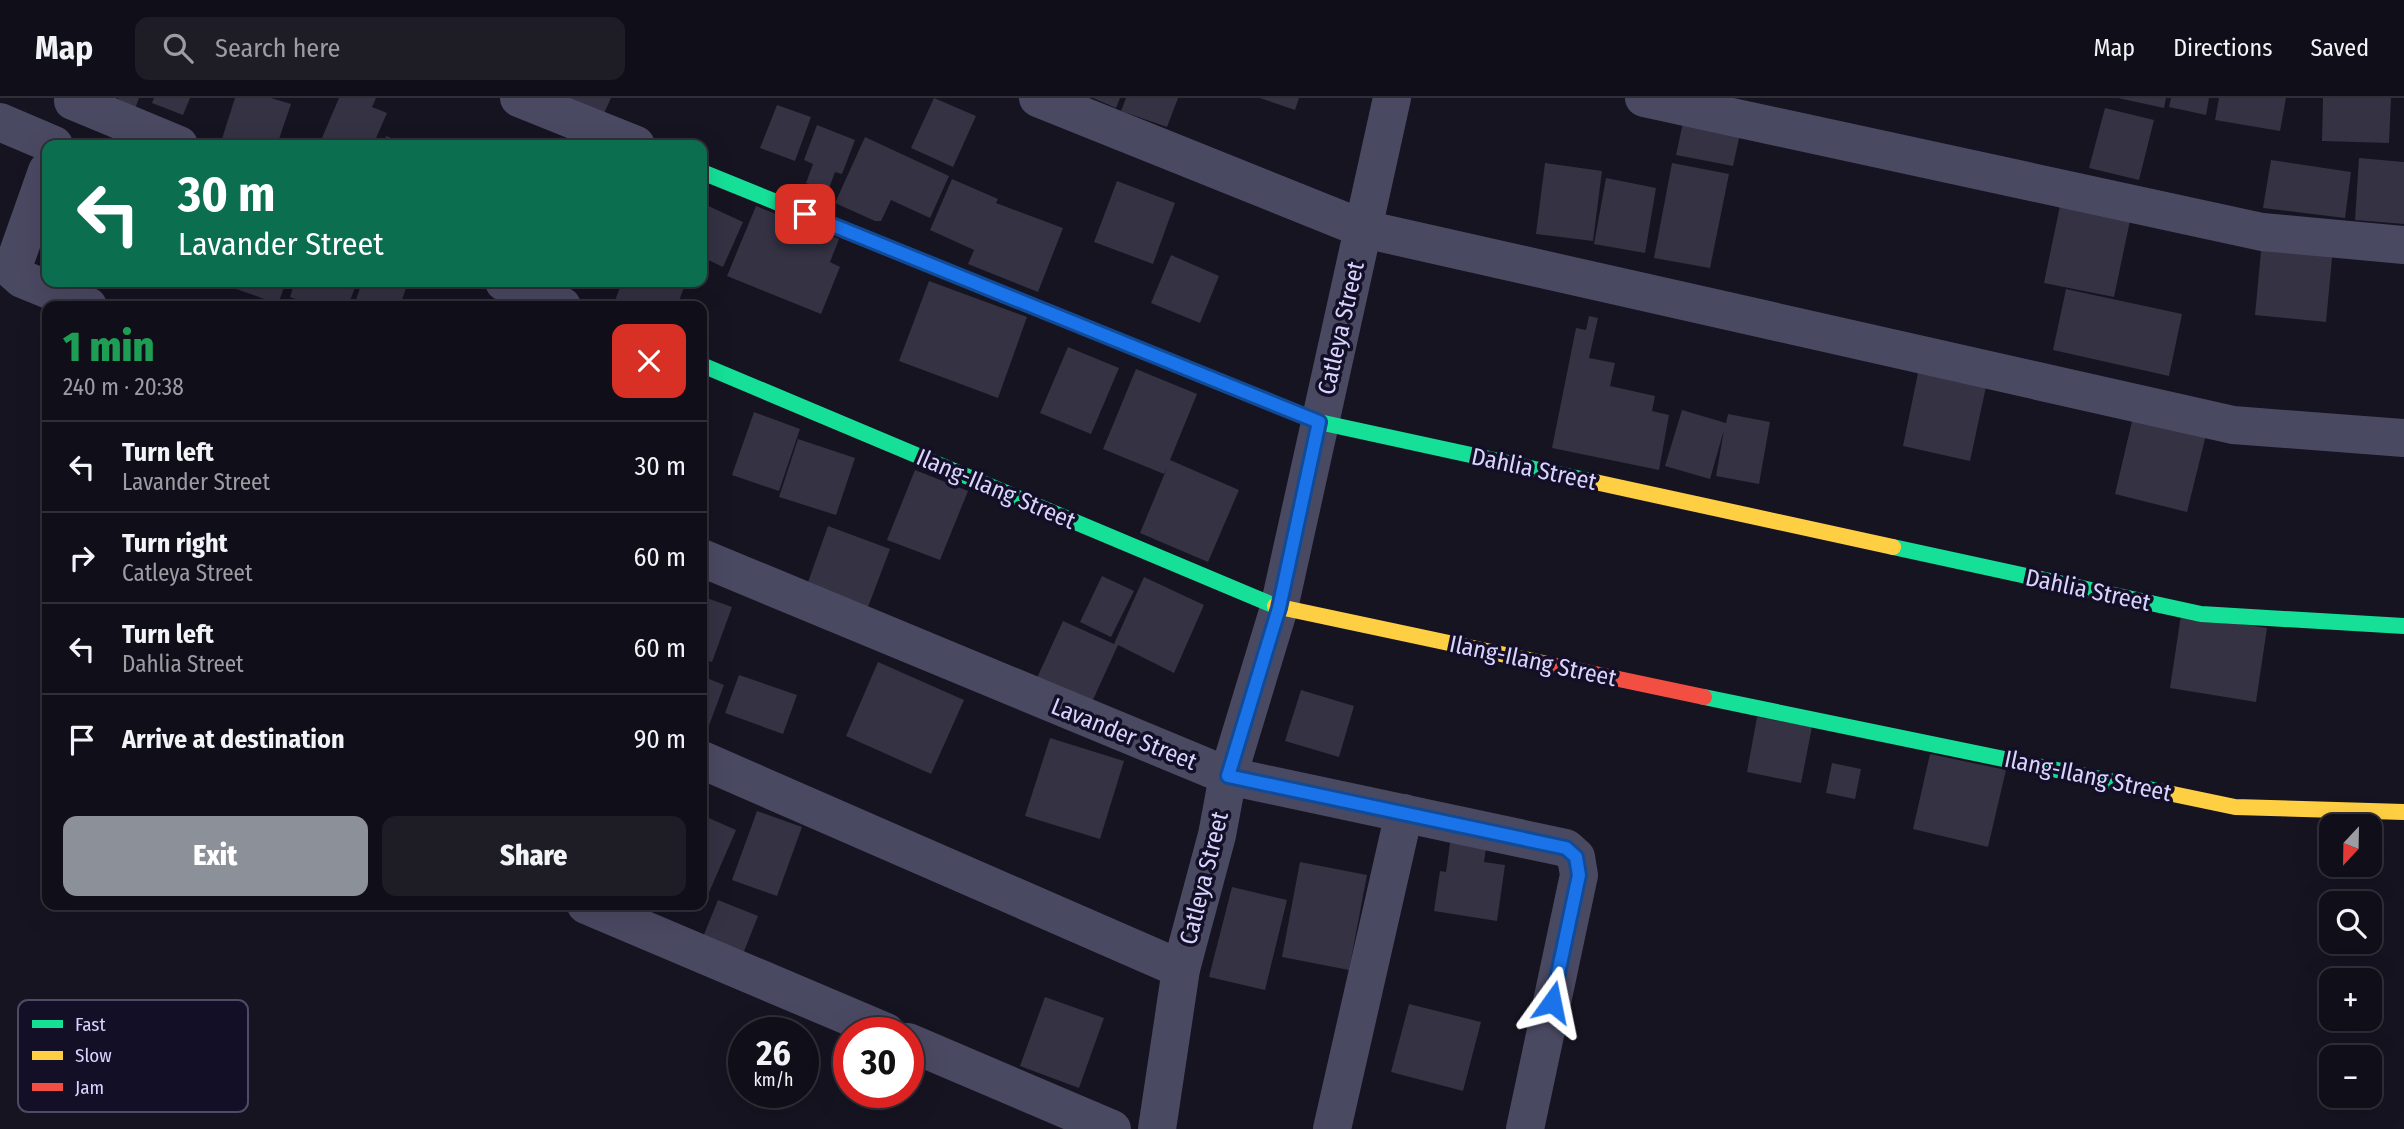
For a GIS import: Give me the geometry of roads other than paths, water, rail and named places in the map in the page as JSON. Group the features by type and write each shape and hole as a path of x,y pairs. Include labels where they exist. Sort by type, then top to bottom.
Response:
{"street":[{"path":"519,98 624,140"},
{"path":"1038,98 1364,229 2232,425 2404,438"},
{"name":"Catleya Street","path":"1157,1129 1181,969 1217,835 1228,776 1279,608 1392,98"},
{"path":"1644,98 2262,232 2404,246"},
{"path":"57,140 74,99 168,140"},
{"path":"0,122 43,140"},
{"name":"Dahlia Street","path":"707,174 1319,422 2202,614 2404,626"},
{"path":"42,185 12,270 22,279 76,301"},
{"path":"516,287 550,301"},
{"name":"Ilang-Ilang Street","path":"707,367 1279,608 2235,807 2404,811"},
{"name":"Lavander Street","path":"707,560 1228,776 1566,848 1576,857 1579,875 1525,1129"},
{"path":"707,762 1181,969"},
{"path":"1332,1129 1404,813"},
{"path":"598,910 851,1017"},
{"path":"924,1049 1112,1129"}]}
